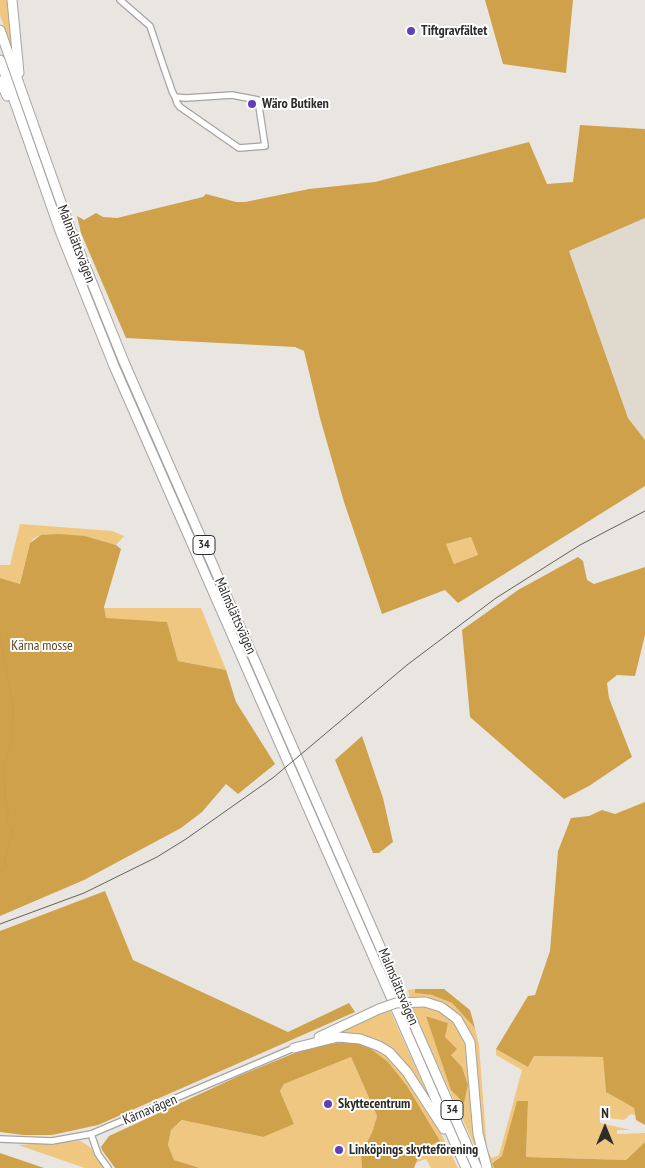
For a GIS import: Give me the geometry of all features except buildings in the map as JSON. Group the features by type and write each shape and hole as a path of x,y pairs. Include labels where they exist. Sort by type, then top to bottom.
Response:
{"highway":[{"path":"12,0 15,47 23,98"},
{"name":"Malmslättsvägen","path":"0,30 70,228 124,362 477,1168"},
{"name":"Malmslättsvägen","path":"0,60 68,250 111,357 465,1164"},
{"path":"0,81 26,134"},
{"path":"294,1048 396,1003 425,1002 441,1007 457,1019 470,1042 478,1134 487,1168"},
{"path":"294,1048 338,1037 360,1039 389,1052 407,1072 465,1164"}],"street":[{"path":"120,0 150,26 174,97 183,110 228,143 239,148 265,146 258,100 213,95 186,98 174,97"},
{"name":"Kärnavägen","path":"0,1139 52,1141 91,1134 294,1048"},
{"path":"91,1134 98,1154 108,1168"}],"shaded area":[{"path":"0,0 9,0 12,50 0,15"},
{"path":"645,218 645,440 628,418 569,251"},
{"path":"20,524 112,531 124,536 116,545 85,536 41,535 34,538 30,543 20,584 0,578 0,565 10,565"},
{"path":"471,537 478,555 454,564 446,544"},
{"path":"104,608 201,608 226,670 178,661 167,622 106,619"},
{"path":"415,989 416,993 432,995 452,1003 475,1028 479,1045 487,1151 492,1158 499,1155 522,1070 496,1055 496,1049 528,1067 533,1056 603,1057 606,1092 634,1108 635,1115 631,1114 624,1120 600,1117 600,1123 631,1130 617,1130 617,1134 645,1133 645,1142 626,1160 526,1157 528,1102 502,1156 492,1162 494,1168 490,1168 483,1141 473,1040 457,1014 435,1000 410,998 408,990"},
{"path":"411,1005 433,1007 448,1015 461,1031 468,1047 482,1162","holes":["426,1016 448,1023 444,1037 451,1055 462,1067 468,1085 464,1103"]},
{"path":"390,1010 427,1093 410,1068 396,1053 380,1041 354,1034 332,1034"},
{"path":"363,1043 376,1048 399,1067 433,1117 458,1168 431,1168 426,1159 415,1163 421,1150 440,1141"},
{"name":"Skyttecentrum","path":"351,1057 377,1116 373,1130 361,1155 362,1168 200,1168 174,1160 168,1145 171,1130 183,1120 262,1137 294,1124 280,1091 284,1084"},
{"path":"81,1141 91,1148 103,1168 85,1168 18,1145"}],"green space":[{"path":"485,0 573,0 566,73 503,64"},
{"path":"580,125 645,129 645,218 569,251 628,418 645,440 645,486 458,603 445,590 382,614 344,502 320,418 304,351 295,347 126,338 81,233 77,216 84,220 96,213 103,217 117,218 203,197 206,194 236,202 245,202 309,189 375,182 529,142 547,184 573,182","holes":["471,537 478,555 454,564 446,544"]},
{"name":"Kärna mosse","path":"41,535 85,536 116,545 121,549 104,607 106,618 167,622 178,661 226,670 236,702 275,764 238,794 226,784 202,812 181,828 84,880 0,916 0,578 20,584 30,543"},
{"path":"578,557 583,561 587,580 594,584 645,567 645,635 635,676 617,675 607,683 609,698 632,757 589,786 564,799 470,717 462,630 518,590"},
{"path":"362,736 383,798 393,842 379,853 373,853 335,760"},
{"path":"645,802 645,1125 636,1120 634,1108 606,1092 603,1057 534,1056 528,1067 496,1049 528,996 535,995 550,951 558,851 571,818 589,816 602,810 615,814"},
{"path":"105,891 133,960 288,1032 349,1003 355,1012 98,1125 52,1135 23,1135 0,1132 0,931"},
{"path":"415,989 444,989 470,1010 475,1028 452,1003 432,995 415,993"},
{"path":"426,1016 448,1023 445,1037 457,1049 451,1055 462,1067 468,1085 464,1103 451,1090"},
{"path":"342,1042 363,1043 388,1062 407,1086 440,1141 421,1150 414,1168 362,1168 361,1155 373,1130 377,1116 351,1057 284,1084 280,1091 294,1124 263,1137 182,1120 171,1130 168,1145 174,1160 200,1168 115,1168 102,1150 101,1147 109,1136 241,1075 307,1048"},
{"path":"517,1101 528,1101 526,1157 626,1160 645,1142 645,1168 494,1168 492,1163 502,1156"},
{"path":"0,1153 44,1168 0,1168"}],"waterway":[{"path":"0,636 13,706 12,739 4,767 5,799 9,808 6,819 13,832 5,858 6,869 0,870"}],"railway":[{"path":"0,924 84,893 157,857 186,839 274,777 407,665 496,598 580,545 645,511"}],"place":[{"name":"Tiftgravfältet","path":"411,31"},
{"name":"Wäro Butiken","path":"252,104"},
{"name":"Skyttecentrum","path":"328,1104"},
{"name":"Linköpings skytteförening","path":"339,1150"}]}
